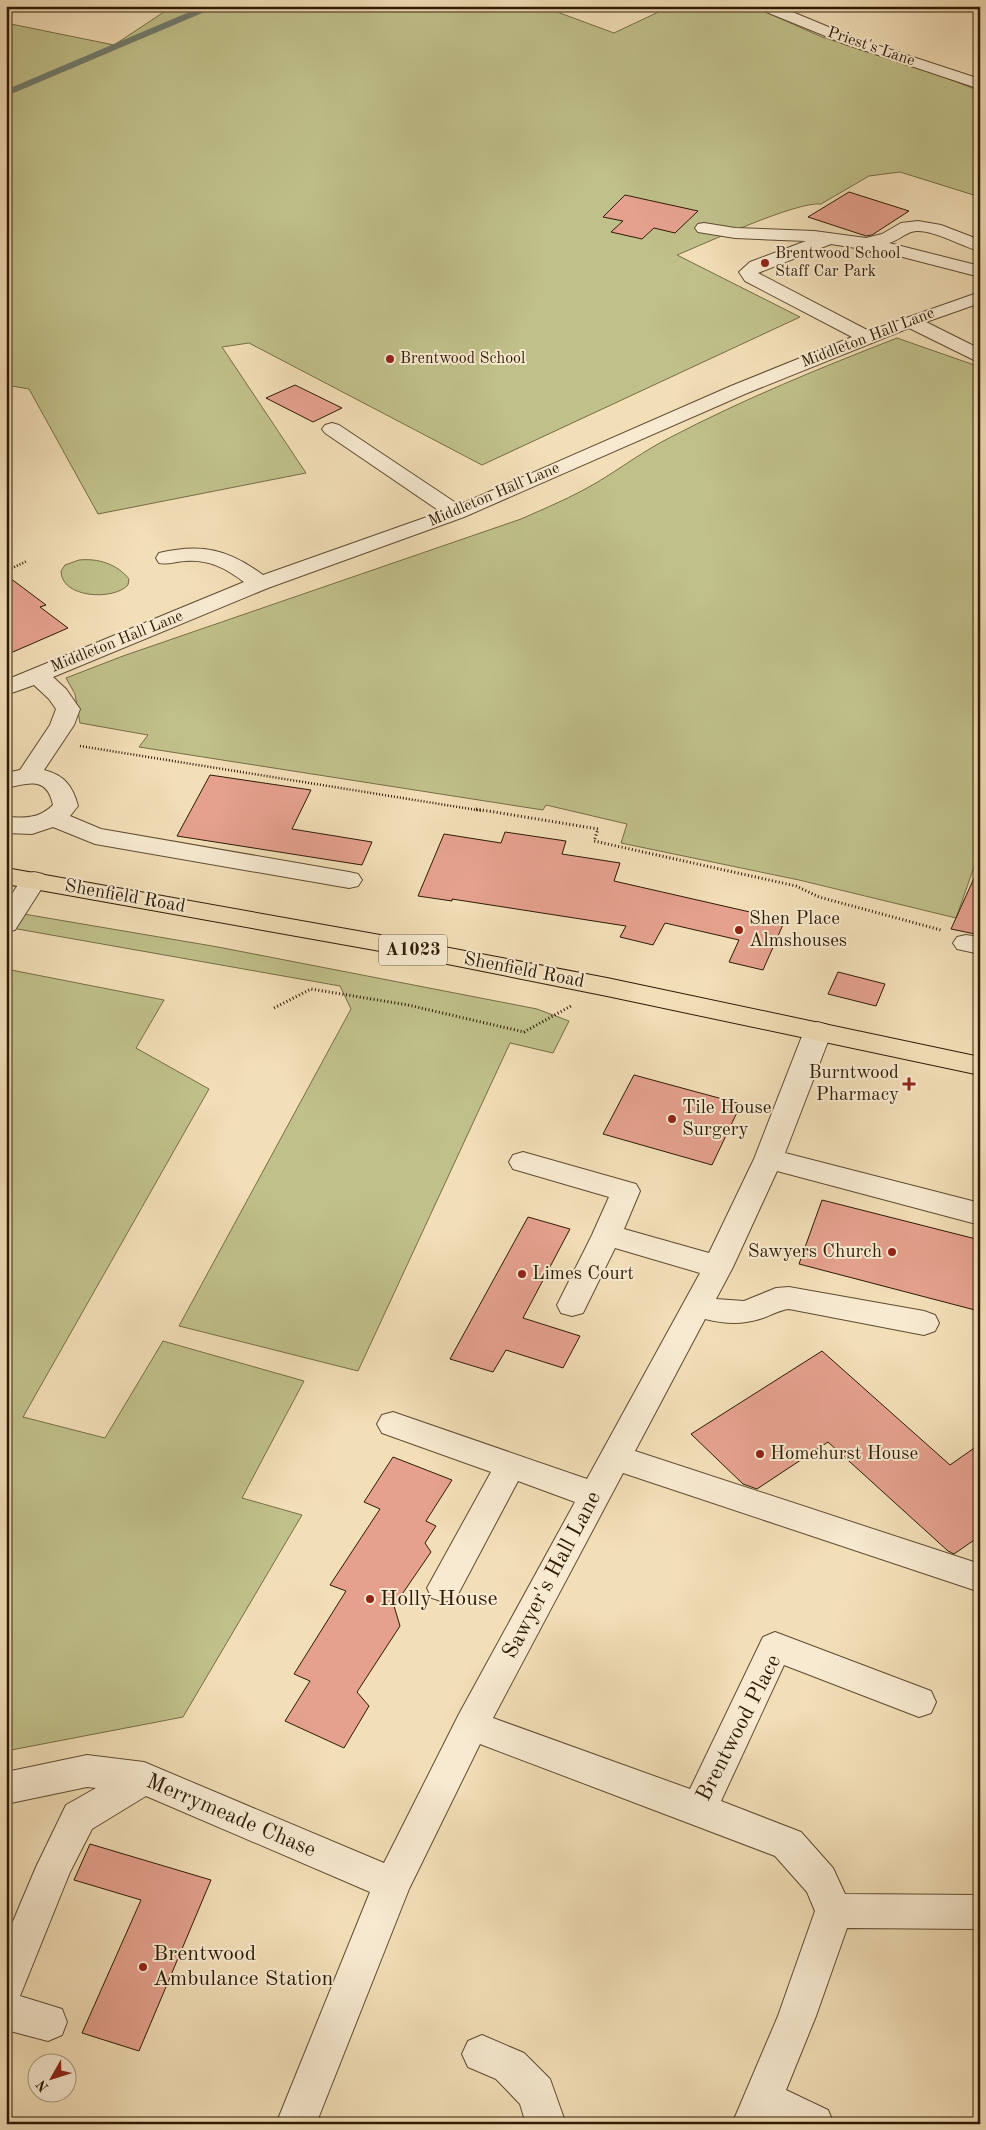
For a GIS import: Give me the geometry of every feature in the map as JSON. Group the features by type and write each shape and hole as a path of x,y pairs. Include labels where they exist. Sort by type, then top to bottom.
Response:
{"main road":[{"name":"Shenfield Road","path":"6,876 397,946 607,987 980,1066"}],"street":[{"name":"Priest's Lane","path":"764,6 850,41 980,84"},
{"path":"864,244 888,238 908,227 918,226 935,229 980,246"},
{"path":"704,228 735,234 779,234 832,238 911,254 980,272"},
{"path":"832,238 756,266 748,272 751,278 868,338"},
{"name":"Middleton Hall Lane","path":"6,688 260,583 457,513 730,394 910,321 980,297"},
{"path":"910,321 980,356"},
{"path":"332,429 457,513"},
{"path":"167,558 190,552 209,555 231,563 260,583"},
{"path":"17,778 51,742 62,725 68,709 58,694 37,675"},
{"path":"6,826 32,826 54,818 66,806 64,793 53,780 17,778"},
{"path":"54,818 95,836 349,880"},
{"path":"6,924 34,880"},
{"name":"Sawyer's Hall Lane","path":"296,2124 392,1884 472,1725 614,1457 718,1267 768,1159 818,1031"},
{"path":"768,1159 980,1214"},
{"path":"523,1162 626,1191 607,1235 572,1305"},
{"path":"607,1235 718,1267"},
{"path":"696,1306 737,1313 746,1312 769,1301 789,1298 924,1323"},
{"path":"393,1424 594,1495"},
{"path":"614,1457 980,1578"},
{"path":"444,1588 510,1466"},
{"name":"Brentwood Place","path":"699,1808 775,1647 919,1702"},
{"name":"Brentwood Place","path":"472,1725 699,1808 788,1844 820,1880 834,1911"},
{"name":"Merrymeade Chase","path":"6,1788 87,1771 144,1778 392,1884"},
{"path":"6,1985 54,1867 79,1817 144,1778"},
{"path":"814,2124 757,2111 797,2016 834,1911 980,1912"},
{"path":"6,2011 48,2022"},
{"path":"482,2054 510,2066 536,2093 546,2124"}],"path":[{"path":"6,571 28,561"},
{"path":"51,742 598,829 594,841 796,886 819,897 940,930 973,944"},
{"path":"274,1008 311,989 408,1005 524,1032 607,987"}],"green space":[{"name":"Brentwood School","path":"173,6 541,6 614,33 671,6 752,6 822,37 921,68 980,91 980,197 900,172 869,176 821,204 792,209 772,216 677,255 800,317 482,465 249,343 222,347 306,473 98,514 29,389 6,385 6,23 114,45"},
{"path":"897,338 980,367 980,850 956,918 799,880 621,843 627,824 546,805 543,810 139,747 148,735 80,723 75,694 66,678 123,656 521,519 587,488 671,437 726,410 782,384"},
{"path":"79,560 100,561 119,569 129,579 128,585 121,590 100,595 78,592 69,587 63,580 61,571 65,565"},
{"path":"6,911 218,947 537,1009 569,1021 553,1053 510,1043 358,1371 179,1326 351,1009 340,986 6,927"},
{"path":"6,969 164,1000 136,1048 209,1089 23,1417 105,1438 163,1341 304,1381 242,1498 302,1515 183,1717 6,1751"}],"building":[{"path":"849,192 909,211 872,235 866,236 808,217"},
{"path":"625,195 698,211 675,233 654,228 642,239 611,232 623,221 603,217"},
{"path":"295,385 342,408 313,422 266,398"},
{"path":"6,575 46,605 40,607 68,628 6,655"},
{"path":"210,775 311,790 292,829 372,842 362,865 177,836"},
{"path":"505,832 566,841 562,854 620,863 614,881 785,920 763,970 729,962 739,940 665,923 653,945 620,937 626,926 452,899 452,901 418,896 444,834 501,843"},
{"path":"980,865 980,935 951,929"},
{"path":"838,972 885,984 876,1006 828,994"},
{"name":"Tile House Surgery","path":"634,1075 741,1104 712,1165 603,1134"},
{"name":"Sawyers Church","path":"822,1200 980,1240 980,1293 975,1310 799,1264"},
{"name":"Limes Court","path":"528,1217 570,1229 523,1318 580,1336 563,1368 506,1350 493,1372 450,1359"},
{"name":"Homehurst House","path":"822,1351 950,1465 980,1444 980,1536 954,1554 948,1551 828,1442 757,1489 743,1484 691,1434"},
{"name":"Holly House","path":"393,1457 452,1480 426,1521 436,1526 425,1543 431,1552 394,1606 400,1626 357,1692 369,1706 344,1748 285,1721 310,1681 294,1674 346,1591 330,1585 380,1509 364,1502"},
{"name":"Brentwood Ambulance Station","path":"90,1844 211,1880 139,2051 82,2033 141,1900 74,1880"}],"waterway":[{"path":"6,93 204,9"}],"place":[{"name":"Brentwood School Staff Car Park","path":"765,263"},
{"name":"Brentwood School","path":"390,359"},
{"name":"Shen Place Almshouses","path":"739,930"},
{"name":"Burntwood Pharmacy","path":"909,1084"},
{"name":"Tile House Surgery","path":"672,1119"},
{"name":"Sawyers Church","path":"892,1252"},
{"name":"Limes Court","path":"522,1274"},
{"name":"Homehurst House","path":"760,1454"},
{"name":"Holly House","path":"370,1599"},
{"name":"Brentwood Ambulance Station","path":"143,1967"}]}
